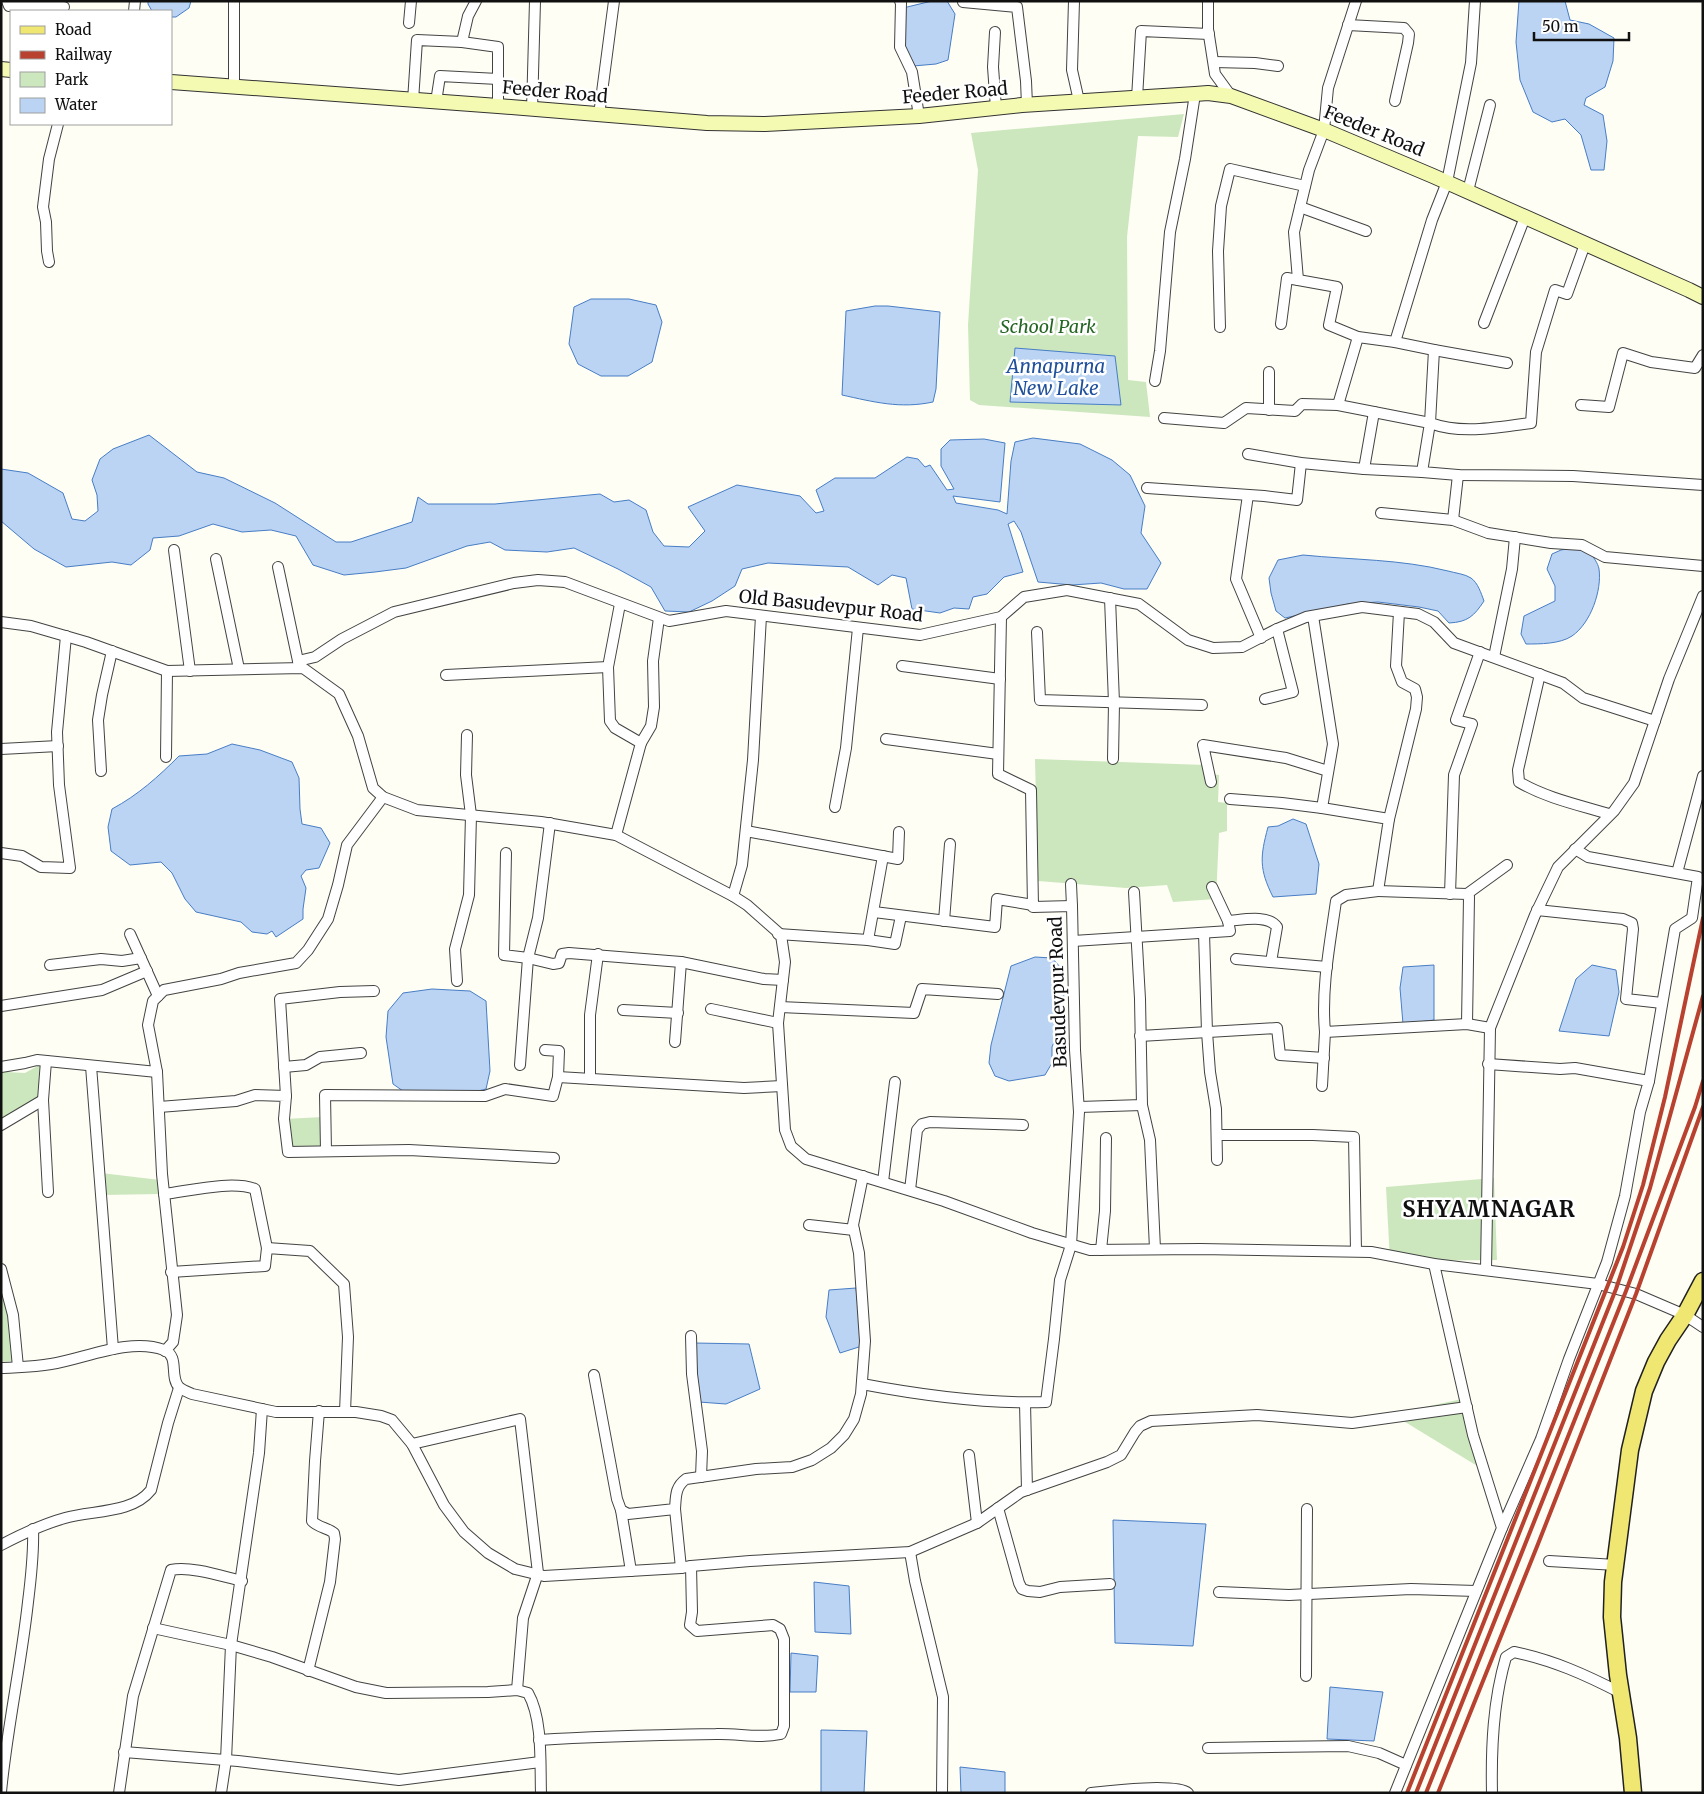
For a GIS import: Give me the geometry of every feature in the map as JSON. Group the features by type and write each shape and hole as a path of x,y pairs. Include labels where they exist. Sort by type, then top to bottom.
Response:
{"main road":[{"path":"1633,1793 1628,1738 1612,1617 1616,1565 1630,1450 1644,1391 1660,1355 1685,1315 1703,1281"}],"street":[{"path":"8,1 9,6 64,7"},
{"path":"234,1 234,87"},
{"path":"409,23 411,1"},
{"path":"462,42 468,16 476,1"},
{"path":"532,110 535,1"},
{"path":"599,114 614,1"},
{"path":"900,1 900,47 912,72 919,116"},
{"path":"1074,1 1072,70 1079,101"},
{"path":"1208,1 1209,34 1215,74 1231,96"},
{"path":"1298,280 1294,232 1309,170 1324,130 1328,88 1356,1"},
{"path":"1395,342 1432,220 1447,182 1471,63 1475,1"},
{"path":"963,2 1017,7 1027,105"},
{"path":"1348,25 1404,28 1409,34 1395,101"},
{"path":"1137,98 1141,31 1209,34"},
{"path":"995,32 993,68 996,108"},
{"path":"414,101 417,40 462,42 498,47 498,106"},
{"path":"1214,62 1255,63 1278,66"},
{"path":"436,102 440,76 498,79"},
{"name":"Feeder Road","path":"172,82 707,123 765,124 919,116 1027,105 1208,93 1231,96 1324,130 1447,182 1703,297"},
{"path":"1155,381 1160,351 1160,332 1170,232 1185,159 1195,94"},
{"path":"1468,191 1490,105"},
{"path":"49,262 46,251 46,222 43,207 50,159 58,125"},
{"path":"1220,328 1218,251 1221,206 1230,169 1305,186"},
{"path":"1300,207 1366,231"},
{"path":"1484,323 1525,217"},
{"path":"1164,418 1224,423 1246,408 1295,411 1302,404 1338,405 1430,423 1443,428 1467,430 1531,423 1538,343 1555,290 1567,294 1585,244"},
{"path":"1281,324 1287,278 1337,287 1329,326 1358,337 1507,363"},
{"path":"1338,405 1358,337"},
{"path":"1422,472 1430,423 1434,350"},
{"path":"1581,405 1609,407 1623,353 1651,362 1696,368 1703,355"},
{"path":"1269,410 1270,372"},
{"path":"1364,469 1374,412"},
{"path":"1248,454 1364,469 1458,475 1573,476 1703,485"},
{"path":"1147,488 1297,500 1301,462"},
{"path":"1453,520 1458,475"},
{"path":"1248,495 1236,579 1261,638"},
{"path":"1381,512 1453,520 1488,533 1551,543 1582,545 1605,557 1703,566"},
{"path":"1494,657 1512,569 1515,537"},
{"path":"174,550 190,671"},
{"path":"216,559 239,669"},
{"path":"278,567 301,665 339,694 358,736 373,788 383,797 417,810 550,823 616,835 733,896 780,935 785,962 778,1023 785,1130 791,1146 806,1159 910,1190 1032,1233 1090,1250 1371,1252 1434,1264 1598,1284 1636,1294 1685,1315 1703,1327"},
{"name":"Old Basudevpur Road","path":"301,665 342,639 394,612 514,583 538,580 565,582 668,621 726,611 920,635 1001,617 1024,596 1067,590 1139,604 1188,640 1213,648 1242,647 1306,617 1362,607 1418,614 1434,622 1454,643 1562,683 1583,698 1655,721"},
{"path":"1486,1270 1490,1028 1538,910 1558,867 1614,810 1634,783 1669,679 1703,596"},
{"path":"1110,598 1114,759"},
{"path":"620,604 608,667 610,721 615,728 641,743"},
{"path":"1378,891 1389,820 1416,709 1417,697 1415,689 1402,682 1396,666 1399,612"},
{"path":"733,896 740,875 746,831 753,760 762,616"},
{"path":"1313,616 1333,744 1322,808"},
{"name":"Basudevpur Road","path":"1001,617 998,774 1031,790 1033,907 1072,906 1075,1050 1079,1107 1071,1245 1060,1280 1046,1402 1025,1403"},
{"path":"616,835 641,743 651,726 654,707 653,661 659,618"},
{"path":"1,622 31,626 66,636 167,671 301,665"},
{"path":"834,807 846,748 858,628"},
{"path":"1265,699 1293,692 1277,629"},
{"path":"1037,632 1040,700 1202,705"},
{"path":"1,853 22,856 41,866 70,868 59,785 57,732 66,636"},
{"path":"101,771 98,720 112,651"},
{"path":"1450,894 1454,775 1472,724 1456,720 1480,652"},
{"path":"902,666 1000,679"},
{"path":"446,675 608,667"},
{"path":"166,757 167,671"},
{"path":"1540,674 1518,770 1519,782 1551,796 1609,814"},
{"path":"457,981 455,949 470,895 471,815 466,775 467,735"},
{"path":"886,739 998,754"},
{"path":"1211,782 1203,745 1286,758 1328,771"},
{"path":"1,749 58,746"},
{"path":"1677,873 1703,776"},
{"path":"165,1351 173,1342 177,1316 164,1194 157,1072 148,1025 153,1000 164,990 221,979 239,973 296,963 308,950 328,919 347,845 383,797"},
{"path":"1230,799 1322,808 1389,820"},
{"path":"520,1065 528,958 538,918 550,823"},
{"path":"746,831 898,858 899,832"},
{"path":"944,921 950,844"},
{"path":"1395,1793 1502,1528 1541,1439 1569,1358 1607,1262 1625,1196 1675,929 1692,918 1698,877 1588,857 1575,850"},
{"path":"506,852 504,955 553,964 559,963 562,954 598,954 681,962 764,979 783,980"},
{"path":"868,940 883,856"},
{"path":"1322,1086 1325,1032 1323,1006 1336,900 1346,895 1378,891 1466,894 1507,865"},
{"path":"1071,884 1072,906"},
{"path":"1073,942 1230,931 1228,921 1212,886"},
{"path":"1134,892 1142,1105 1150,1140 1155,1249"},
{"path":"1466,894 1469,900 1467,1024"},
{"path":"874,912 995,927 997,899 1033,905"},
{"path":"1538,910 1623,919 1632,923 1626,999 1662,1004"},
{"path":"778,934 868,940 895,944 901,916"},
{"path":"1228,921 1267,920 1273,922 1277,927 1271,962"},
{"path":"1204,933 1207,1032 1210,1072 1216,1109 1218,1160"},
{"path":"130,934 158,996"},
{"path":"590,1079 590,1015 598,954"},
{"path":"50,965 101,959 122,961 141,958"},
{"path":"1236,959 1327,967"},
{"path":"675,1042 681,962"},
{"path":"1,1006 102,990 147,971"},
{"path":"780,1007 914,1013 922,989 998,994"},
{"path":"374,991 340,992 280,999 286,1096 284,1119 288,1152 409,1150 554,1158"},
{"path":"623,1010 678,1014"},
{"path":"712,1010 778,1023"},
{"path":"1325,1032 1467,1024 1490,1028"},
{"path":"1140,1036 1277,1028 1280,1055 1324,1058"},
{"path":"326,1152 325,1095 485,1096 505,1089 553,1096 558,1077 559,1051 545,1050"},
{"path":"284,1067 306,1065 320,1057 361,1053"},
{"path":"1,1067 46,1060 157,1072"},
{"path":"46,1060 43,1100 48,1192"},
{"path":"1488,1064 1560,1069 1575,1068 1648,1081"},
{"path":"91,1066 113,1349"},
{"path":"558,1077 744,1088 782,1086"},
{"path":"883,1182 895,1082"},
{"path":"159,1107 236,1101 255,1095 286,1096"},
{"path":"1,1125 43,1100"},
{"path":"1079,1107 1142,1105"},
{"path":"910,1190 917,1130 922,1124 930,1122 1023,1125"},
{"path":"1217,1135 1354,1137 1356,1251"},
{"path":"1101,1250 1105,1211 1106,1138"},
{"path":"539,1740 588,1736 725,1734 770,1736 781,1734 784,1726 784,1639 780,1629 773,1625 697,1630 690,1625 692,1612 675,1509 676,1492 680,1484 686,1479 792,1466 812,1460 831,1448 844,1435 854,1419 861,1394 865,1342 859,1253 853,1225 863,1176"},
{"path":"164,1194 230,1185 246,1186 255,1189 267,1248 265,1266 171,1272"},
{"path":"809,1225 854,1230"},
{"path":"267,1248 310,1251 344,1284 348,1337 345,1412"},
{"path":"1434,1264 1473,1435 1502,1528"},
{"path":"1,1269 12,1312 18,1367"},
{"path":"1,1312 12,1312"},
{"path":"691,1336 692,1374 702,1451 701,1477"},
{"path":"1,1368 51,1364 113,1349 147,1347 165,1351 172,1358 176,1384 179,1388 192,1394 276,1412 345,1412 381,1416 392,1420 412,1444 444,1505 464,1532 488,1553 516,1569 544,1576 910,1552 977,1523 1021,1492 1107,1462 1121,1455 1140,1426 1152,1422 1257,1415 1352,1423 1467,1407"},
{"path":"594,1374 631,1571"},
{"path":"862,1384 886,1389 952,1397 1025,1403 1027,1490"},
{"path":"1,1544 67,1517 136,1504 147,1495 151,1490 179,1388"},
{"path":"221,1793 226,1760 231,1645 242,1581 259,1453 262,1409"},
{"path":"308,1671 330,1582 335,1539 334,1533 329,1529 312,1521 319,1411"},
{"path":"412,1444 520,1419 538,1573 523,1618 517,1690"},
{"path":"969,1455 977,1523"},
{"path":"998,1508 1018,1583 1022,1589 1040,1592 1060,1587 1110,1584"},
{"path":"621,1510 628,1514 634,1514 675,1509"},
{"path":"1306,1676 1307,1510"},
{"path":"1,1792 4,1758 26,1617 33,1554 33,1530"},
{"path":"910,1552 943,1697 942,1793"},
{"path":"1549,1561 1616,1565"},
{"path":"118,1793 132,1696 171,1570 202,1572 242,1581"},
{"path":"1218,1592 1306,1594 1411,1589 1476,1592"},
{"path":"153,1628 231,1645 272,1657 356,1687 386,1693 517,1690 528,1694 533,1702 539,1740 541,1793"},
{"path":"1492,1793 1495,1708 1506,1657 1514,1652 1546,1660 1577,1671 1621,1693"},
{"path":"1208,1748 1348,1746 1379,1754 1406,1765"},
{"path":"124,1752 226,1760 399,1780 540,1762"},
{"path":"1090,1793 1175,1788 1183,1789 1188,1793"}],"green space":[{"name":"School Park","path":"1184,114 1178,137 1138,136 1127,237 1128,380 1146,382 1150,417 979,405 970,400 968,325 978,170 971,133"},
{"path":"1035,759 1205,765 1210,774 1219,775 1218,802 1227,803 1227,831 1219,833 1216,899 1173,902 1167,885 1126,888 1038,881"},
{"path":"41,1064 38,1097 1,1121 1,1073 25,1073"},
{"path":"323,1117 326,1151 288,1152 284,1119"},
{"path":"101,1173 160,1180 160,1194 103,1195"},
{"path":"1494,1178 1497,1260 1390,1261 1386,1187"},
{"path":"1,1290 10,1324 13,1361 1,1362"},
{"path":"1462,1399 1479,1467 1392,1414"}],"water":[{"path":"148,1 191,1 189,8 176,17 172,17 172,10 151,10"},
{"path":"932,1 947,1 955,14 948,60 936,64 913,66 903,44 903,8"},
{"path":"1519,1 1565,1 1570,20 1589,24 1614,38 1613,61 1605,87 1586,98 1584,105 1603,115 1607,141 1604,170 1591,170 1581,135 1565,119 1552,122 1533,112 1520,80 1516,42"},
{"path":"591,299 629,299 656,305 662,322 652,362 628,376 601,376 578,364 569,344 574,307"},
{"path":"875,306 940,312 936,389 933,402 898,405 842,395 846,311"},
{"name":"Annapurna New Lake","path":"1015,348 1115,356 1121,405 1010,402"},
{"path":"149,435 197,472 224,478 275,503 336,542 351,542 412,522 418,497 428,504 495,504 600,494 614,502 629,500 646,510 653,532 664,546 689,547 705,531 688,507 737,485 800,496 816,513 824,511 816,490 835,478 875,478 907,457 918,459 925,467 930,465 947,490 954,489 941,466 941,449 950,440 984,439 1005,443 1000,502 953,496 956,503 998,510 1007,514 1011,461 1015,442 1033,438 1080,444 1112,460 1130,475 1145,506 1141,533 1161,563 1147,589 1124,589 1101,583 1072,585 1038,582 1021,532 1014,521 1008,524 1023,572 1004,577 987,594 973,597 969,609 954,608 940,613 912,609 906,578 892,575 878,585 848,567 768,563 742,569 735,586 712,601 689,612 665,611 651,587 574,548 547,552 505,550 490,542 467,546 406,568 344,575 313,565 296,536 271,530 242,532 213,524 179,536 153,538 150,550 131,565 112,562 66,567 34,549 1,521 1,469 28,473 63,493 72,519 85,521 98,511 97,495 92,480 100,459 113,449"},
{"path":"1572,548 1590,552 1597,562 1599,586 1590,615 1579,630 1567,639 1550,643 1526,644 1521,634 1524,616 1555,601 1555,586 1547,569 1552,554"},
{"path":"1303,555 1412,564 1460,574 1469,577 1476,583 1484,601 1477,611 1466,620 1449,623 1438,611 1378,602 1348,604 1285,618 1276,611 1269,578 1278,560"},
{"path":"232,744 260,750 292,762 299,778 302,824 321,828 330,843 319,868 306,870 301,876 306,888 303,919 276,937 272,931 267,934 252,932 241,922 196,912 185,899 172,873 161,862 130,865 111,851 108,827 112,809 147,785 179,756 207,754"},
{"path":"1293,819 1306,824 1319,864 1316,894 1273,897 1265,878 1262,863 1263,847 1268,827 1278,826"},
{"path":"1035,957 1052,958 1061,968 1064,992 1062,1023 1052,1047 1052,1063 1045,1075 1009,1081 995,1076 989,1063 991,1045 1011,966"},
{"path":"1434,965 1434,1020 1403,1024 1400,988 1403,967"},
{"path":"1592,965 1616,970 1619,992 1609,1036 1559,1031 1576,979"},
{"path":"432,989 470,991 486,1001 490,1071 486,1089 470,1093 403,1091 393,1084 386,1037 388,1011 403,993"},
{"path":"856,1288 862,1346 840,1353 826,1317 829,1290"},
{"path":"695,1343 749,1344 760,1389 726,1404 699,1402"},
{"path":"1113,1520 1206,1524 1193,1646 1115,1643"},
{"path":"814,1582 849,1586 851,1634 815,1632"},
{"path":"791,1653 818,1656 816,1692 790,1692"},
{"path":"1330,1687 1383,1692 1374,1741 1327,1739"},
{"path":"821,1730 867,1731 864,1793 821,1793"},
{"path":"960,1767 1005,1772 1005,1793 961,1793"}],"railway":[{"path":"1407,1793 1623,1247 1643,1185 1665,1097 1703,918"},
{"path":"1416,1793 1616,1289 1650,1188 1703,996"},
{"path":"1426,1793 1626,1291 1703,1081"},
{"path":"1438,1793 1636,1294 1703,1107"}],"district":[{"name":"SHYAMNAGAR","path":"1489,1209"}]}
